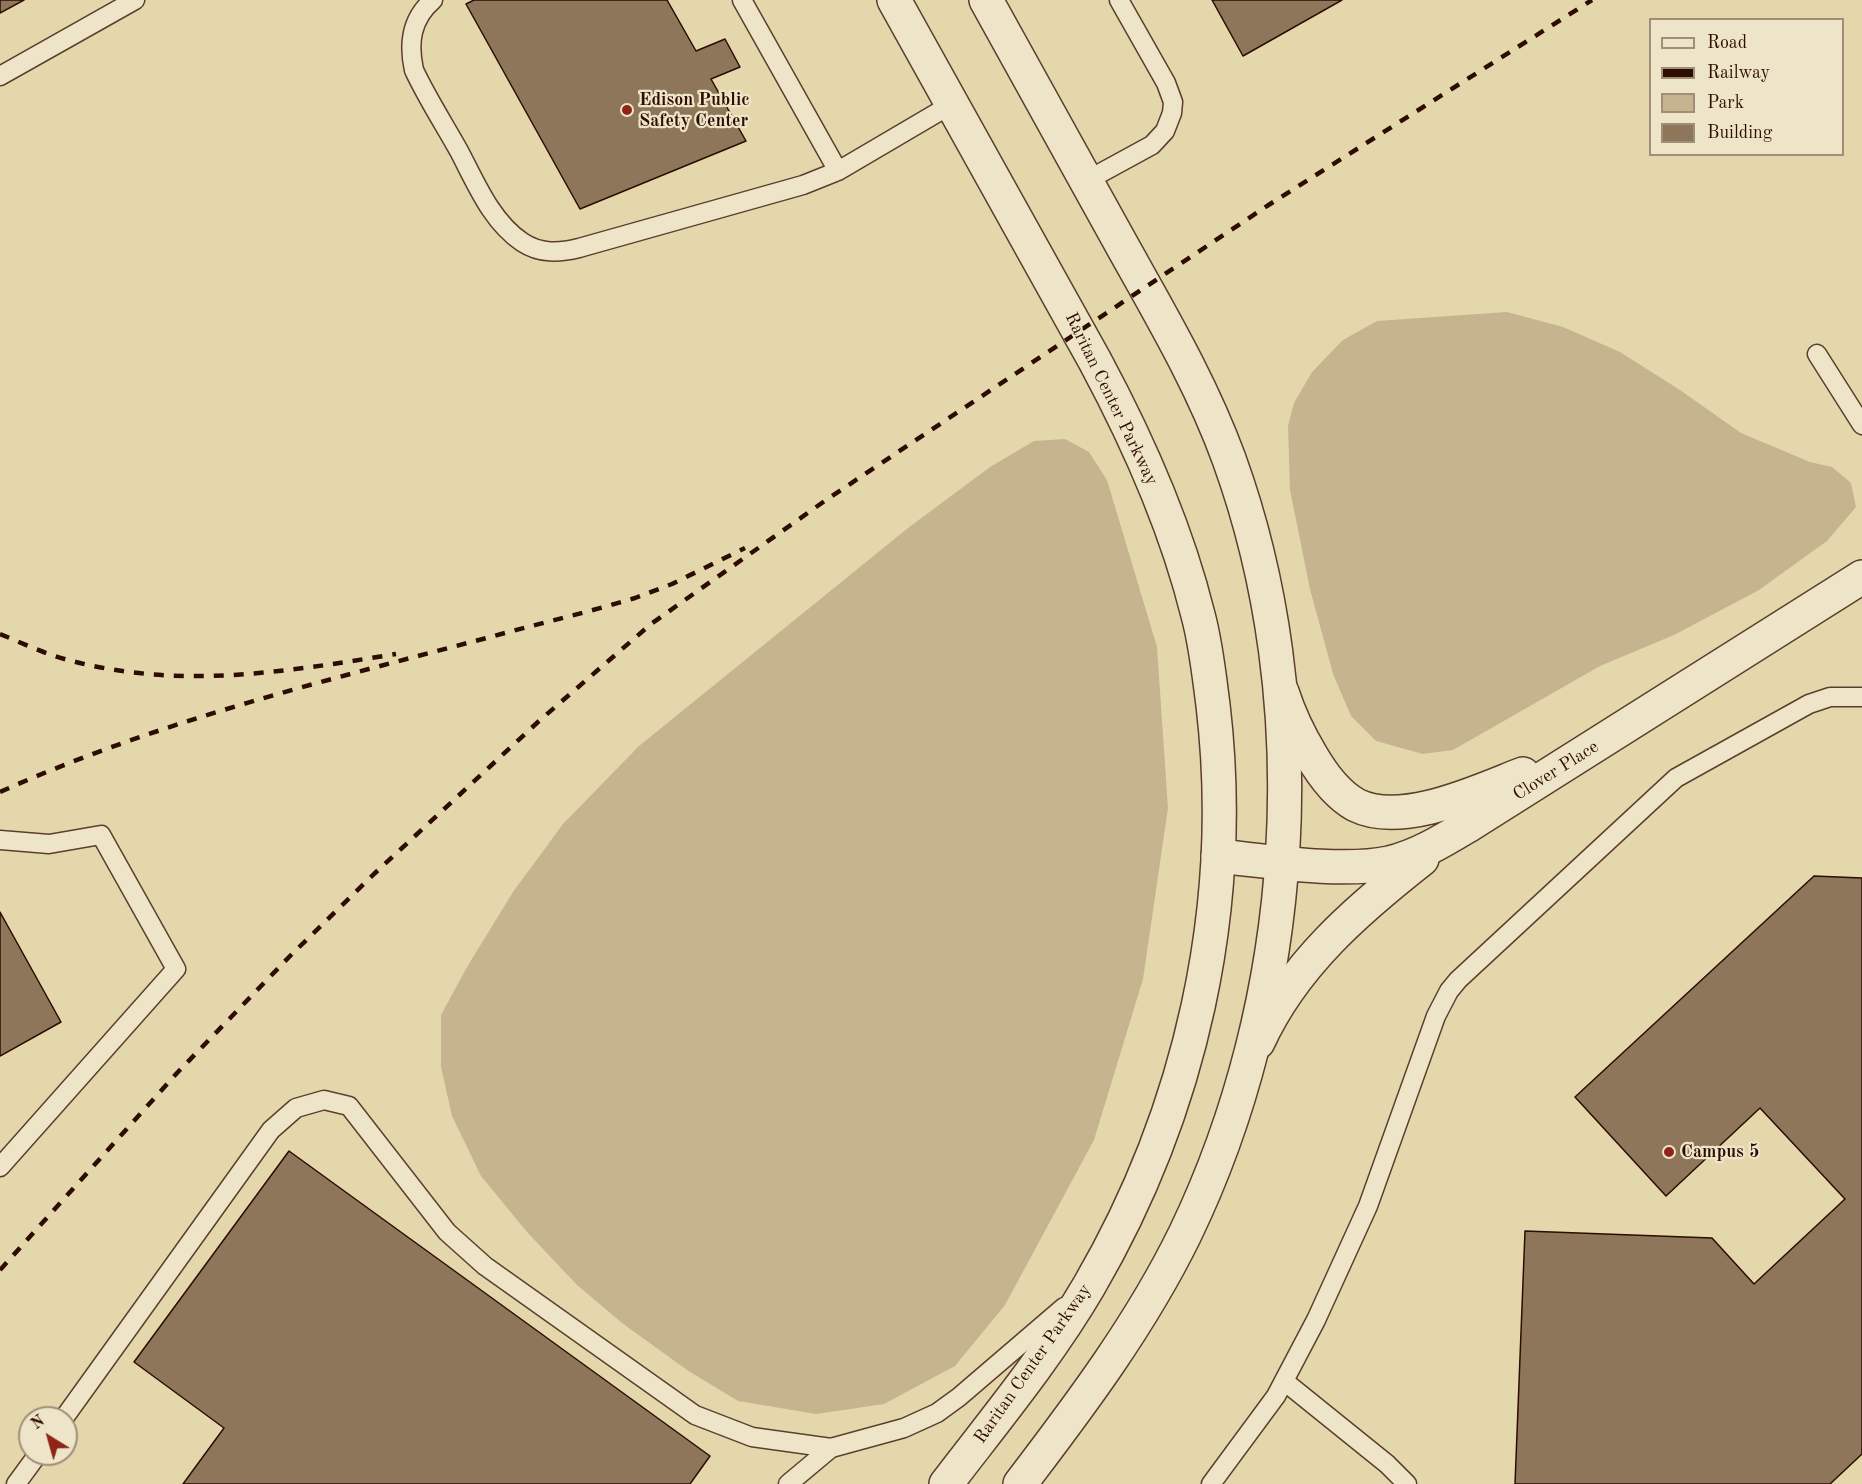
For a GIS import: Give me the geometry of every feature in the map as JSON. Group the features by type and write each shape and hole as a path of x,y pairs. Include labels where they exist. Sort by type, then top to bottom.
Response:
{"street":[{"name":"Raritan Center Parkway","path":"894,0 1121,411 1147,468 1180,553 1201,625 1212,700 1218,773 1218,856 1204,979 1191,1039 1173,1100 1139,1189 1088,1286 1050,1347 946,1484"},
{"path":"986,0 1172,335 1207,405 1222,442 1252,533 1263,582 1279,680 1285,780 1282,862 1268,975 1248,1069"},
{"name":"Clover Place","path":"1218,856 1343,866 1388,863 1428,848 1862,577"},
{"path":"1279,680 1301,738 1325,777 1344,797 1357,805 1379,811 1406,811 1464,796 1537,768 1628,725"},
{"path":"1020,1484 1097,1381 1155,1290 1185,1233 1211,1174 1267,1022 1293,981 1347,923 1388,887 1468,825"}],"lane":[{"path":"0,76 135,0"},
{"path":"433,0 413,27 411,56 414,70 491,209 511,233 523,243 550,253 579,248 803,185 838,171 952,104"},
{"path":"742,0 838,171"},
{"path":"1086,181 1152,145 1165,131 1172,113 1173,102 1166,83 1119,0"},
{"path":"1817,354 1862,425"},
{"path":"1211,1484 1262,1416 1284,1381 1344,1262 1379,1178 1436,1016 1449,991 1458,980 1676,778 1809,704 1830,697 1862,697"},
{"path":"0,840 49,844 101,835 176,969 0,1167"},
{"path":"73,1406 271,1130 296,1108 324,1100 349,1106 447,1232 485,1266 695,1415 752,1437 831,1448 904,1428 937,1413 959,1397 1088,1286"},
{"path":"1284,1381 1387,1464 1407,1484"},
{"path":"788,1484 831,1448"},
{"path":"16,1484 29,1466"}],"green space":[{"path":"1507,312 1563,327 1620,352 1741,433 1810,462 1832,467 1851,483 1856,507 1827,541 1759,590 1674,635 1600,666 1453,750 1423,754 1376,741 1351,716 1333,674 1310,589 1290,490 1288,426 1294,403 1312,372 1343,340 1377,321"},
{"path":"1065,439 1089,452 1107,480 1157,647 1168,808 1143,979 1094,1140 1005,1305 955,1366 884,1404 816,1414 738,1401 687,1370 622,1323 577,1285 527,1232 481,1176 452,1116 441,1067 441,1015 467,967 513,892 563,824 639,746 908,528 990,467 1034,441"}],"building":[{"path":"0,0 24,0 0,13"},
{"name":"Edison Public Safety Center","path":"474,0 667,0 696,51 725,39 740,67 711,79 746,141 580,209 466,4"},
{"path":"1212,0 1342,0 1243,56"},
{"name":"Campus 5","path":"1814,876 1862,878 1862,1454 1830,1484 1515,1484 1525,1231 1712,1238 1754,1284 1845,1199 1760,1108 1666,1196 1575,1097"},
{"path":"0,912 61,1022 0,1056"},
{"path":"289,1151 710,1456 690,1484 183,1484 224,1428 134,1362"}],"railway":[{"path":"0,1270 177,1073 291,955 374,874 539,721 651,624 826,500 1267,206 1592,0"},
{"path":"0,792 120,744 244,704 635,598 672,584 745,548"},
{"path":"0,634 42,652 68,660 110,669 151,674 191,676 273,672 396,654"}],"place":[{"name":"Edison Public Safety Center","path":"627,110"},
{"name":"Campus 5","path":"1669,1152"}]}
